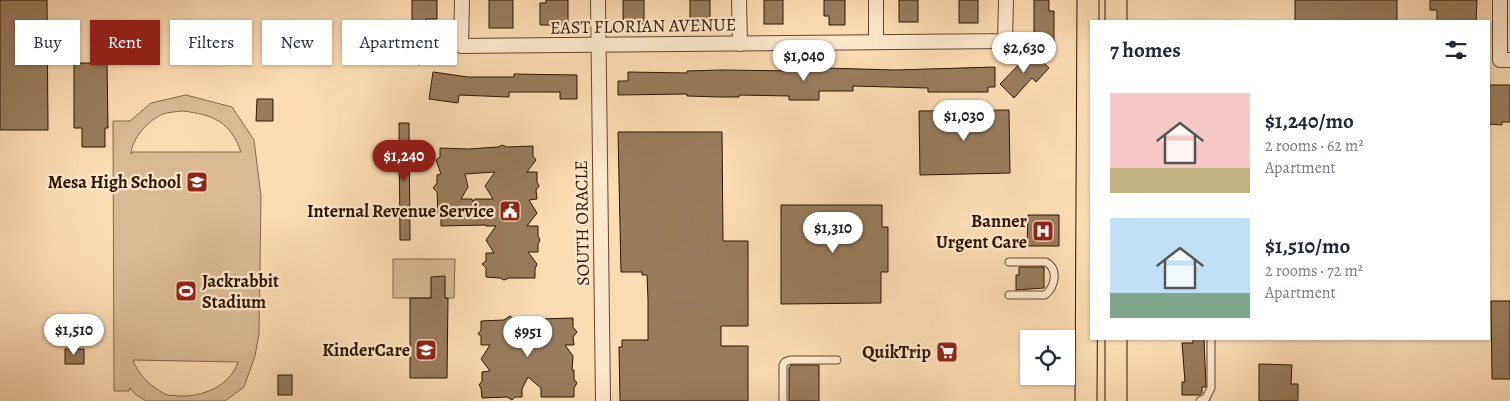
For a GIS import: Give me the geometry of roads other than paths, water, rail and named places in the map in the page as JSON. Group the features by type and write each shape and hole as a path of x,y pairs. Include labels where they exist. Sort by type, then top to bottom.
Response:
{"main road":[{"path":"1086,401 1090,119 1088,0"},
{"path":"1116,0 1116,20"},
{"path":"1116,340 1116,401"}],"street":[{"name":"EAST FLORIAN AVENUE","path":"462,0 461,46 1006,41 1006,0"},
{"name":"SOUTH ORACLE","path":"598,0 603,401"},
{"path":"739,0 740,44"},
{"path":"876,0 876,42"},
{"path":"1500,0 1505,60"}],"lane":[{"path":"1009,262 1046,262 1050,264 1054,271 1054,282 1051,289 1045,295 1009,295"},
{"path":"1200,401 1206,398 1211,388 1211,340"},
{"path":"783,401 783,365 785,362 837,360"}],"place":[{"name":"Mesa High School","path":"197,182"},
{"name":"Internal Revenue Service","path":"510,211"},
{"name":"Banner Urgent Care","path":"1043,231"},
{"name":"Jackrabbit Stadium","path":"186,291"},
{"name":"KinderCare","path":"426,350"},
{"name":"QuikTrip","path":"947,352"}]}
